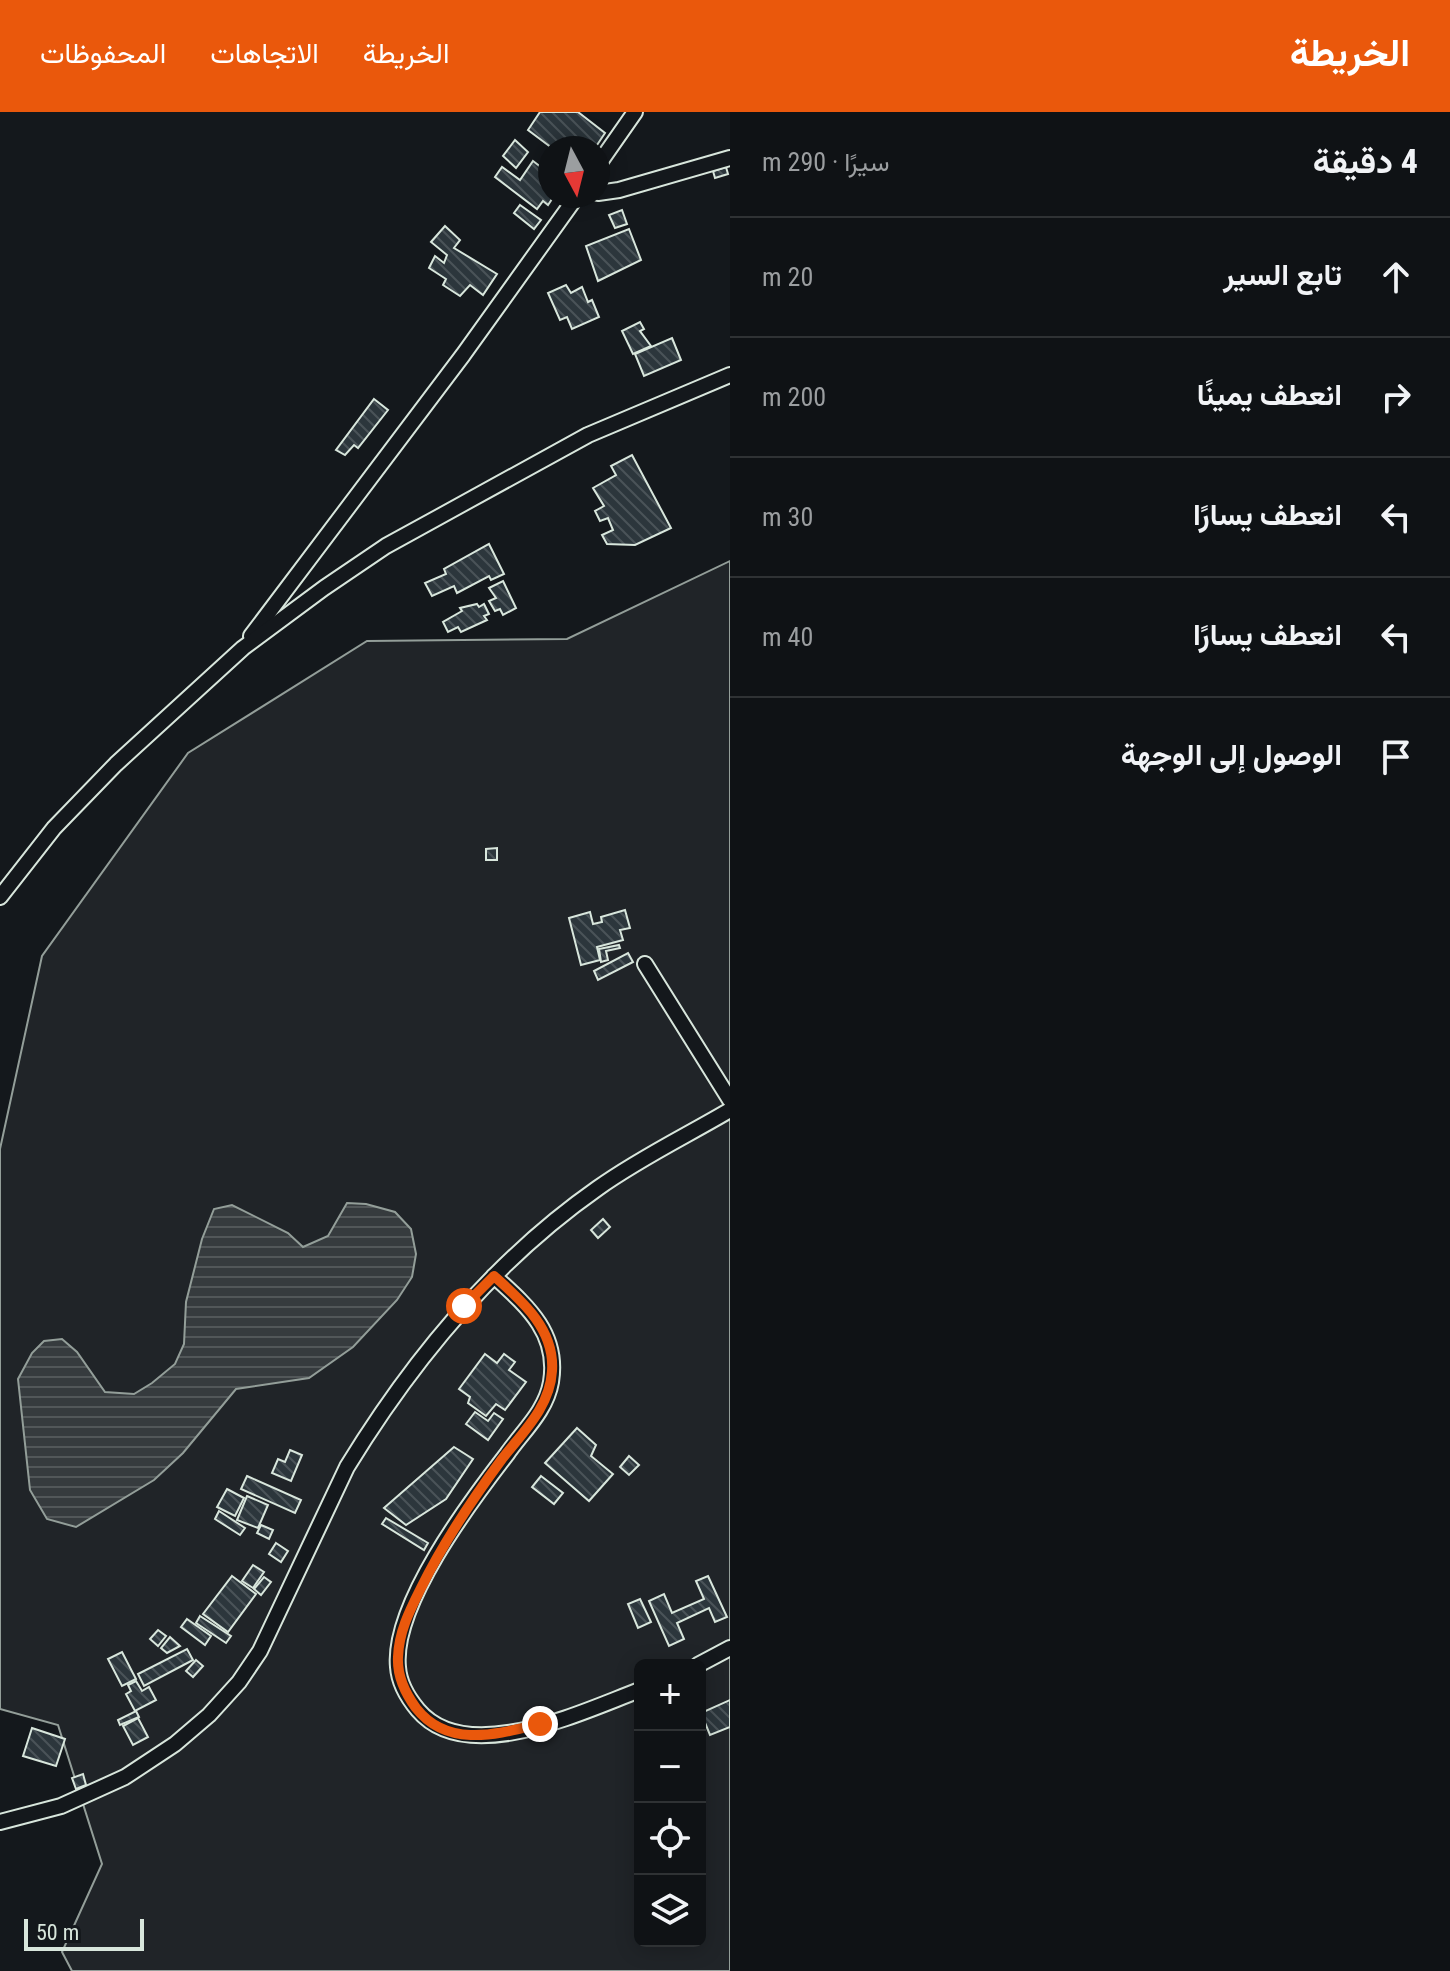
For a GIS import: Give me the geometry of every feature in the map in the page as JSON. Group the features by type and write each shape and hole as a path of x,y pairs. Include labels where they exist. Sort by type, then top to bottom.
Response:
{"street":[{"path":"610,148 635,112"},
{"path":"610,191 730,158"},
{"path":"243,648 311,553 463,355 568,208"},
{"path":"0,897 38,846 87,792 243,648 386,546 588,435 730,375"},
{"path":"645,964 730,1100"},
{"path":"0,1822 61,1806 125,1777 175,1744 225,1698 260,1651 363,1439 464,1306 533,1239 601,1186 730,1110"},
{"path":"494,1276 542,1324 552,1360 549,1390 535,1418 463,1512 441,1547 401,1632 398,1657 403,1685 414,1705 429,1721 467,1736 505,1733 568,1717 634,1692"},
{"path":"706,1661 730,1648"}],"shaded area":[{"path":"730,561 730,1971 72,1971 62,1952 102,1864 58,1725 0,1709 0,1149 42,956 188,753 367,641 567,639"},
{"path":"347,1203 366,1204 395,1212 411,1229 416,1254 412,1277 397,1300 353,1347 309,1378 236,1389 183,1453 154,1480 76,1527 47,1519 30,1490 18,1379 32,1353 44,1341 62,1339 77,1352 105,1392 134,1394 175,1364 184,1344 186,1302 202,1239 214,1209 232,1205 288,1233 303,1247 328,1236"}],"building":[{"path":"540,112 578,112 605,133 603,136 538,138 528,130"},
{"path":"515,140 528,152 516,168 503,156"},
{"path":"533,161 538,165 537,209 495,177 502,167 520,180"},
{"path":"726,167 728,174 715,178 713,171"},
{"path":"520,205 541,220 534,229 514,213"},
{"path":"622,210 627,224 615,228 609,215"},
{"path":"445,226 460,240 454,248 497,274 483,295 470,285 460,296 443,285 446,279 429,268 435,256 444,263 447,255 431,242"},
{"path":"629,229 641,260 598,281 586,246"},
{"path":"566,285 571,293 582,287 599,317 572,329 567,317 560,320 548,293"},
{"path":"640,322 644,329 640,331 651,346 633,354 622,331"},
{"path":"672,338 681,360 644,376 635,354"},
{"path":"374,399 388,410 358,448 354,445 345,455 336,450"},
{"path":"632,455 671,528 635,545 607,544 602,535 613,530 608,518 600,521 595,511 604,506 593,488 616,475 611,466"},
{"path":"489,544 504,574 491,580 489,576 457,593 454,586 432,596 425,583 446,574 444,569"},
{"path":"503,581 516,608 503,615 500,609 495,611 489,601 496,598 489,588"},
{"path":"477,604 479,607 484,604 489,614 484,616 487,620 461,632 458,627 448,632 443,622 462,611 460,608"},
{"path":"497,848 497,860 486,860 486,849"},
{"path":"625,910 630,928 620,930 623,940 597,947 600,960 581,965 569,918 590,912 593,924 602,922 601,917"},
{"path":"619,945 620,948 606,951 608,960 601,962 599,949"},
{"path":"628,953 633,962 598,980 594,971"},
{"path":"603,1219 610,1227 598,1238 591,1230"},
{"path":"485,1354 497,1363 504,1354 515,1362 509,1370 526,1382 505,1410 496,1404 486,1416 468,1403 470,1397 459,1389"},
{"path":"475,1412 488,1421 494,1413 503,1419 488,1440 466,1424"},
{"path":"577,1428 596,1445 591,1456 613,1474 589,1501 545,1463"},
{"path":"454,1447 473,1459 446,1499 406,1525 384,1508"},
{"path":"290,1450 302,1455 291,1481 272,1473 278,1459 285,1462"},
{"path":"629,1456 639,1465 629,1475 620,1467"},
{"path":"247,1476 301,1500 295,1513 241,1489"},
{"path":"541,1476 563,1493 554,1504 532,1487"},
{"path":"227,1489 244,1498 235,1516 217,1507"},
{"path":"247,1496 268,1505 258,1528 237,1520"},
{"path":"219,1511 245,1528 240,1535 215,1519"},
{"path":"386,1518 428,1543 424,1550 382,1524"},
{"path":"261,1525 273,1530 269,1539 257,1533"},
{"path":"276,1543 288,1551 281,1562 269,1554"},
{"path":"253,1565 264,1572 253,1588 242,1581"},
{"path":"232,1576 256,1594 228,1632 203,1614"},
{"path":"708,1576 727,1617 715,1622 709,1608 677,1623 684,1639 669,1646 649,1601 664,1594 672,1613 704,1599 696,1581"},
{"path":"264,1577 271,1582 261,1595 254,1589"},
{"path":"640,1599 651,1622 638,1628 628,1604"},
{"path":"200,1616 231,1636 226,1643 196,1623"},
{"path":"187,1619 211,1636 205,1645 181,1627"},
{"path":"158,1630 166,1636 158,1646 150,1639"},
{"path":"170,1637 180,1646 167,1653 161,1648"},
{"path":"187,1649 193,1660 144,1686 138,1674"},
{"path":"122,1652 136,1679 122,1686 108,1659"},
{"path":"196,1660 203,1666 193,1677 186,1671"},
{"path":"136,1681 142,1691 149,1687 156,1700 135,1711 126,1694 131,1691 128,1685"},
{"path":"730,1700 730,1727 710,1735 706,1711"},
{"path":"136,1711 139,1717 120,1725 118,1720"},
{"path":"138,1718 148,1737 133,1745 123,1726"},
{"path":"32,1728 65,1739 56,1766 23,1756"},
{"path":"83,1774 86,1785 76,1789 72,1778"}],"route":[{"path":"464,1306 494,1276 542,1324 552,1360 551,1381 535,1418 463,1512 441,1547 401,1632 399,1675 408,1696 421,1714 440,1727 467,1736 490,1736 540,1724"}]}
